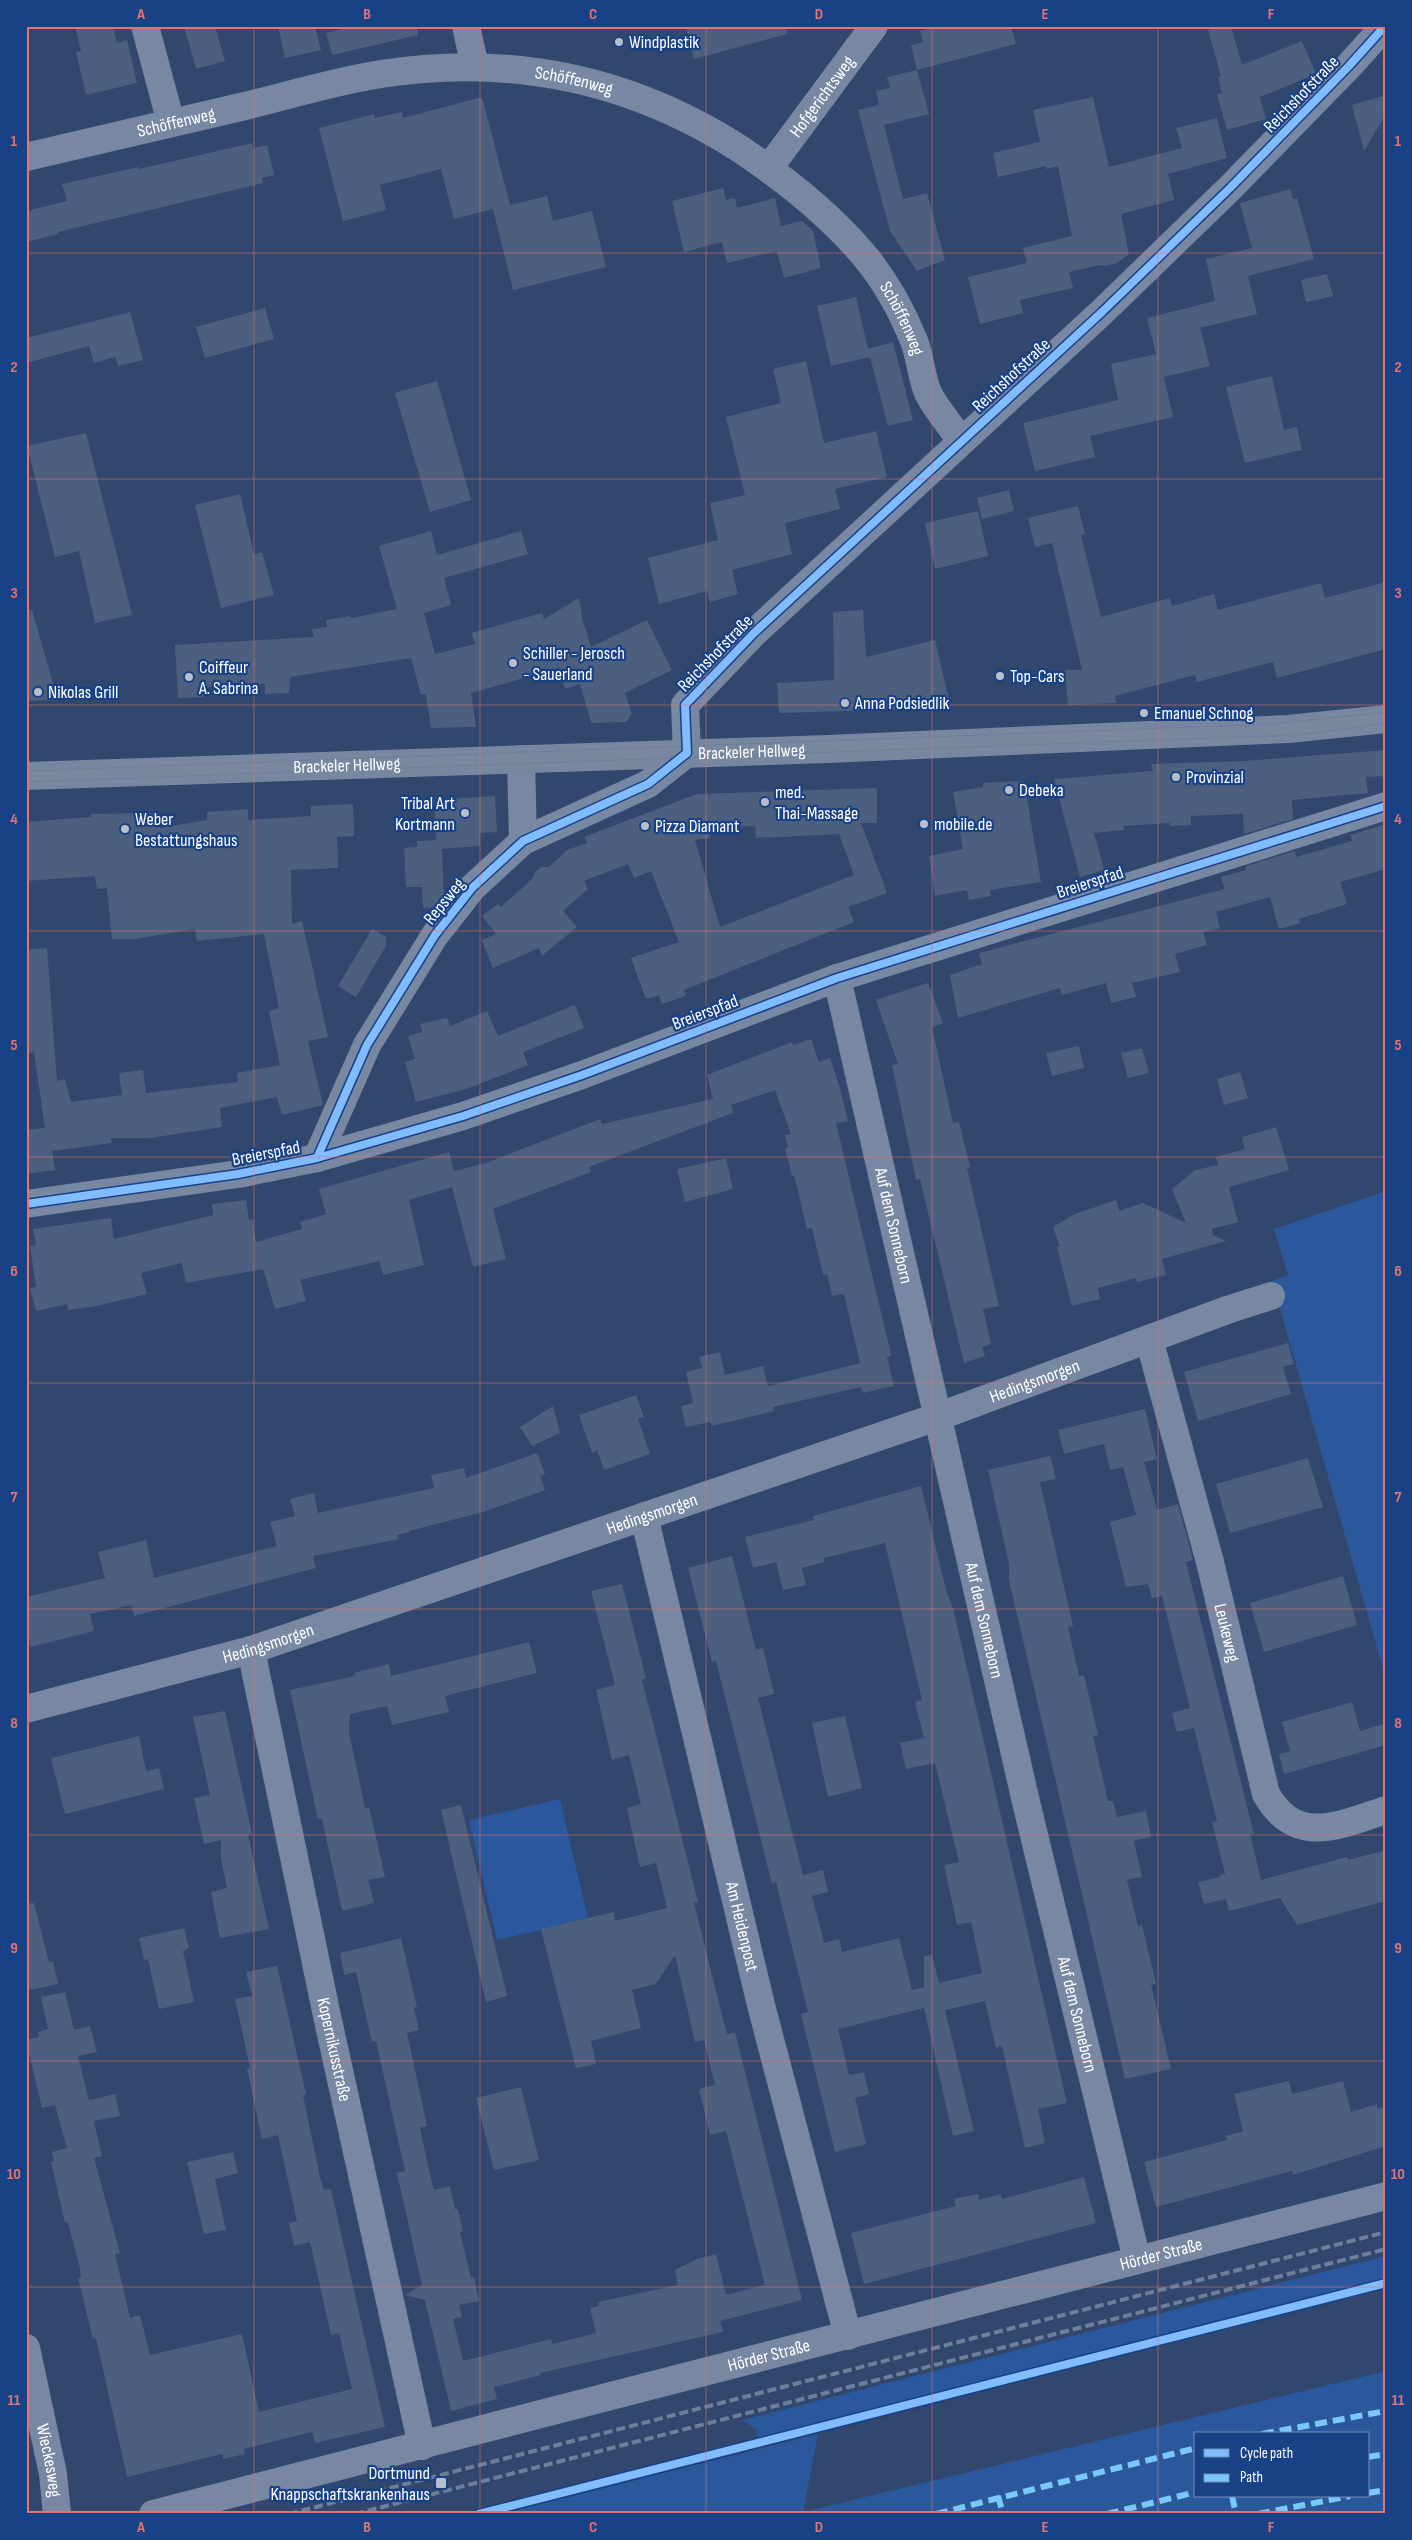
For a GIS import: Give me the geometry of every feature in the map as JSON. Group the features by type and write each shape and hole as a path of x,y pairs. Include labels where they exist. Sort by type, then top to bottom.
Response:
{"main road":[{"name":"Brackeler Hellweg","path":"26,776 687,753 1288,729 1386,719"}],"street":[{"path":"145,26 170,123"},
{"path":"466,26 475,67"},
{"name":"Hofgerichtsweg","path":"769,168 874,26"},
{"name":"Reichshofstraße","path":"687,753 685,706 754,633 1102,312 1230,188 1348,67 1384,26"},
{"name":"Schöffenweg","path":"26,156 380,74 475,67 509,68 575,78 645,99 715,134 769,168 830,218 865,256 890,293 915,343 928,394 961,441"},
{"name":"Repsweg","path":"317,1158 367,1045 436,935 472,888 523,841 648,784 687,753"},
{"path":"521,759 523,841"},
{"name":"Breierspfad","path":"26,1204 238,1174 317,1158 463,1116 554,1085 837,978 1386,806"},
{"name":"Auf dem Sonneborn","path":"837,978 937,1417 1137,2260"},
{"name":"Hedingsmorgen","path":"26,1709 251,1650 937,1417 1230,1309 1271,1296"},
{"name":"Leukeweg","path":"1150,1339 1210,1562 1266,1794 1276,1810 1291,1822 1310,1828 1332,1827 1386,1810"},
{"name":"Am Heidenpost","path":"644,1516 761,2005 848,2336"},
{"name":"Kopernikusstraße","path":"251,1650 327,2016 422,2446"},
{"name":"Hörder Straße","path":"152,2514 422,2446 1386,2196"},
{"name":"Wieckesweg","path":"26,2348 53,2474 57,2514"}],"shaded area":[{"path":"1386,1191 1386,1679 1272,1281 1288,1275 1274,1229"},
{"path":"560,1799 588,1919 497,1940 469,1820"},
{"path":"1386,2256 1386,2279 758,2438 756,2429 742,2420"},
{"path":"1386,2371 1386,2514 501,2514 818,2434 803,2512"}],"building":[{"path":"75,26 113,26 117,43 127,40 137,83 86,95 76,52 81,51"},
{"path":"184,26 215,26 225,61 196,69"},
{"path":"278,26 315,26 321,50 285,58"},
{"path":"354,26 417,26 418,35 332,55 326,33"},
{"path":"686,26 786,26 787,34 694,59"},
{"path":"939,26 1011,26 1016,44 917,70 911,45 923,42 920,31"},
{"path":"1219,26 1231,26 1242,65 1302,41 1316,74 1260,97 1266,119 1227,130 1217,94 1222,93 1218,77 1221,76 1208,30"},
{"path":"917,70 929,114 884,125 903,199 927,193 945,260 917,271 890,231 858,110 879,105 876,91 890,88 887,77"},
{"path":"1386,95 1386,114 1364,151 1352,105"},
{"path":"482,97 510,205 547,196 553,221 592,211 606,267 513,290 493,209 454,219 441,169 380,185 386,210 343,221 319,128 374,114 375,118 402,112 403,118"},
{"path":"1093,97 1109,167 1182,148 1176,128 1217,118 1227,158 1168,174 1174,200 1121,214 1129,254 1117,263 1069,272 1073,288 1020,300 1023,313 980,324 968,277 1027,263 1023,248 1072,236 1058,166 1046,169 1046,166 998,177 993,153 1040,142 1033,110"},
{"path":"252,143 253,148 267,145 274,175 262,178 263,183 58,232 58,234 26,242 26,211 67,201 62,184 139,167 139,169"},
{"path":"723,188 726,200 735,198 737,208 775,198 781,226 802,221 813,231 821,268 784,278 777,251 727,263 722,242 684,252 672,201"},
{"path":"1290,189 1293,199 1297,198 1314,259 1248,276 1257,314 1200,328 1210,366 1164,377 1173,417 1090,436 1095,457 1035,471 1023,423 1118,400 1111,364 1156,354 1147,318 1215,301 1206,259 1252,248 1240,203"},
{"path":"1327,274 1333,296 1306,302 1301,280"},
{"path":"856,297 868,349 893,342 913,420 888,426 870,357 831,366 817,306"},
{"path":"265,308 274,339 205,358 196,327"},
{"path":"130,312 143,360 118,366 115,357 94,363 89,346 26,363 26,338"},
{"path":"806,361 824,443 876,431 887,477 835,489 840,509 785,523 792,554 732,570 738,594 710,602 707,591 659,604 648,558 718,540 710,503 745,495 726,417 781,403 773,369"},
{"path":"1272,376 1284,430 1297,427 1302,450 1245,463 1226,387"},
{"path":"437,381 471,500 430,512 395,393"},
{"path":"86,433 132,615 95,623 79,551 55,557 27,446"},
{"path":"1009,490 1014,511 982,519 977,498"},
{"path":"240,494 254,554 262,552 274,595 221,608 195,505"},
{"path":"1078,506 1085,534 1081,535 1101,617 1170,598 1172,606 1214,594 1218,610 1321,583 1325,598 1386,582 1386,649 1277,678 1273,662 1197,682 1195,675 1115,696 1116,703 1068,705 1065,670 1082,670 1052,543 1035,547 1028,518"},
{"path":"978,511 988,556 935,569 925,523"},
{"path":"431,531 437,555 521,531 528,554 444,578 451,605 424,613 435,654 475,644 471,633 542,613 544,619 579,598 582,618 591,647 647,620 672,670 625,693 632,714 626,722 591,723 580,684 565,689 559,668 471,693 476,727 431,728 426,694 421,695 411,658 290,677 289,693 265,694 265,684 204,687 204,697 178,698 175,645 314,637 312,629 327,627 326,620 350,616 351,618 397,609 379,546"},
{"path":"26,610 32,610 58,700 26,701"},
{"path":"863,610 866,657 935,640 951,708 779,713 777,683 834,680 833,612"},
{"path":"1386,750 1386,776 1366,777 1368,793 1292,800 1293,819 1244,834 1243,814 1191,816 1191,825 1170,826 1170,823 1123,826 1124,830 1094,833 1104,870 1080,877 1054,779 1153,771 1151,764 1244,761"},
{"path":"1024,781 1041,882 990,890 991,896 969,900 967,890 935,896 929,856 963,849 953,792 983,787 983,783"},
{"path":"877,788 877,823 861,823 887,893 848,907 854,922 684,990 686,996 662,1004 659,995 646,999 631,958 679,942 651,871 634,878 628,864 584,881 588,889 563,911 577,927 542,956 539,948 493,968 482,940 496,934 482,916 498,904 501,907 532,879 535,872 541,867 549,867 567,850 587,843 584,837 697,794","holes":["755,826 756,838 839,834 854,875 720,927 695,840 710,838 709,828"]},
{"path":"495,796 497,832 480,833 480,846 442,849 444,898 437,907 423,908 422,887 406,887 404,848 417,847 417,841 436,840 434,800"},
{"path":"353,804 354,836 337,837 338,868 291,870 292,924 302,921 328,1037 308,1041 323,1105 282,1115 277,1097 220,1108 222,1127 150,1138 111,1138 112,1143 52,1151 55,1170 26,1174 26,1130 45,1128 34,1052 26,1054 26,950 47,948 57,1081 65,1079 71,1102 122,1095 119,1073 143,1070 146,1093 238,1082 237,1073 280,1065 269,1011 279,1008 264,934 197,941 195,929 136,939 112,939 107,888 97,889 95,876 26,881 26,822 91,817 91,814 159,813 160,828 207,820 207,812 248,809 248,820 311,816 311,806"},
{"path":"1386,824 1386,869 1340,882 1347,904 1299,919 1300,923 1279,929 1270,897 1216,912 1220,928 1203,932 1207,945 1175,954 1180,972 1132,983 1136,997 1111,1003 1106,983 1062,995 1060,988 958,1018 950,975 982,964 979,953 1225,889 1221,877 1246,870 1246,866 1295,851 1296,857 1352,841 1351,835"},
{"path":"372,929 386,937 386,946 356,997 338,986"},
{"path":"928,983 943,1023 932,1027 953,1123 959,1122 970,1167 967,1168 999,1306 983,1309 991,1344 982,1347 985,1356 964,1363 920,1179 916,1180 892,1065 898,1064 876,1000"},
{"path":"575,1005 584,1028 523,1052 528,1065 466,1089 416,1102 405,1062 415,1059 408,1036 422,1032 420,1024 447,1018 450,1026 487,1011 498,1036"},
{"path":"811,1039 819,1062 830,1058 848,1121 836,1123 889,1346 891,1356 887,1357 894,1386 863,1393 861,1387 773,1407 774,1411 712,1426 710,1422 686,1427 681,1406 693,1403 686,1372 702,1368 699,1357 720,1352 725,1375 763,1366 768,1386 860,1363 844,1294 832,1296 827,1274 823,1275 812,1228 807,1229 794,1175 792,1176 785,1148 788,1148 785,1135 791,1134 775,1090 731,1105 733,1113 589,1167 591,1172 493,1209 506,1259 473,1267 452,1187 409,1200 424,1265 383,1275 379,1261 300,1280 306,1301 275,1309 263,1269 186,1283 182,1263 141,1273 147,1294 96,1306 68,1310 67,1304 36,1311 30,1288 36,1287 30,1246 36,1245 33,1229 111,1218 114,1239 213,1215 212,1204 246,1200 249,1220 253,1219 256,1242 302,1229 300,1222 326,1214 319,1189 449,1152 454,1171 486,1163 600,1119 602,1124 713,1099 707,1075 792,1042 793,1045"},
{"path":"1079,1046 1084,1068 1052,1076 1046,1053"},
{"path":"1142,1048 1149,1073 1128,1078 1121,1053"},
{"path":"1240,1072 1248,1098 1224,1105 1217,1079"},
{"path":"1276,1127 1289,1170 1229,1187 1238,1222 1212,1229 1213,1235 1226,1241 1162,1259 1166,1275 1137,1282 1136,1278 1098,1288 1100,1299 1072,1306 1057,1247 1060,1247 1053,1227 1075,1214 1116,1200 1119,1211 1143,1203 1186,1223 1172,1189 1195,1170 1218,1165 1216,1157 1245,1149 1242,1137"},
{"path":"726,1158 733,1189 685,1202 677,1169"},
{"path":"1288,1343 1294,1364 1283,1367 1291,1394 1198,1421 1184,1372"},
{"path":"636,1395 644,1417 638,1419 650,1454 604,1470 597,1450 592,1453 579,1415"},
{"path":"553,1406 560,1433 532,1446 520,1427"},
{"path":"1145,1409 1157,1459 1144,1462 1157,1510 1178,1504 1193,1560 1186,1562 1254,1834 1250,1834 1261,1880 1347,1857 1348,1860 1386,1850 1386,1901 1297,1925 1280,1898 1229,1911 1226,1899 1204,1904 1198,1882 1221,1877 1220,1875 1225,1874 1212,1822 1217,1821 1194,1728 1177,1732 1172,1713 1190,1708 1162,1596 1152,1598 1148,1584 1126,1587 1110,1522 1136,1515 1123,1467 1110,1470 1104,1444 1064,1454 1058,1430"},
{"path":"537,1453 545,1474 540,1476 545,1490 483,1512 397,1535 399,1539 313,1556 316,1568 134,1616 131,1605 90,1614 94,1631 30,1647 26,1631 26,1597 105,1578 98,1552 146,1540 154,1578 277,1546 270,1522 295,1516 290,1499 314,1493 318,1513 434,1488 431,1475 464,1468 466,1478"},
{"path":"1050,1456 1056,1479 1040,1482 1073,1626 1068,1627 1079,1676 1084,1675 1098,1735 1093,1736 1108,1801 1113,1801 1117,1817 1146,1811 1151,1837 1134,1841 1142,1877 1127,1880 1138,1926 1142,1925 1156,1984 1151,1985 1171,2069 1125,2079 1009,1580 1009,1564 988,1470"},
{"path":"1308,1458 1323,1507 1230,1533 1216,1484"},
{"path":"921,1486 946,1590 953,1608 1067,2103 1038,2109 1045,2143 1025,2148 1002,2046 996,2048 985,2001 945,2010 974,2131 953,2136 924,2008 838,2029 849,2075 864,2072 869,2094 855,2098 866,2144 835,2152 801,2014 808,2012 776,1882 772,1884 716,1661 712,1662 688,1568 732,1556 756,1650 763,1648 774,1694 758,1698 803,1875 823,1870 828,1892 812,1896 824,1943 839,1939 842,1952 899,1938 912,1990 924,1987 924,1956 932,1955 939,1983 982,1973 971,1922 957,1925 944,1865 959,1862 935,1763 906,1769 900,1743 924,1738 915,1702 922,1700 885,1543 824,1558 824,1562 802,1568 806,1585 783,1590 776,1562 753,1568 745,1537 814,1520 813,1516"},
{"path":"1343,1576 1357,1625 1264,1652 1250,1603"},
{"path":"622,1584 646,1678 642,1680 698,1902 694,1903 717,1995 727,2034 735,2032 802,2300 720,2321 723,2332 540,2373 541,2375 494,2387 497,2399 451,2411 425,2300 405,2295 422,2285 397,2173 405,2171 376,2041 372,2042 356,1972 344,1975 340,1953 401,1938 417,2007 414,2008 419,2030 407,2033 427,2126 420,2128 428,2166 434,2190 450,2186 455,2209 458,2209 463,2231 460,2232 471,2278 474,2277 479,2301 459,2305 462,2317 453,2319 463,2361 551,2339 552,2344 596,2333 590,2308 599,2306 598,2302 678,2285 675,2270 697,2259 716,2254 726,2295 765,2285 726,2131 710,2135 699,2089 715,2085 704,2040 695,2042 675,1955 656,1984 632,1990 641,2028 591,2041 596,2064 576,2068 541,1929 614,1912 615,1921 667,1908 656,1863 640,1867 627,1808 641,1804 629,1755 612,1760 596,1690 615,1685 591,1591"},
{"path":"529,1642 537,1673 445,1696 449,1712 392,1725 387,1706 350,1714 349,1732 365,1808 369,1807 385,1877 368,1880 374,1903 342,1911 322,1819 318,1819 290,1690 355,1676 354,1673 389,1664 391,1676"},
{"path":"1352,1702 1360,1731 1386,1723 1386,1745 1284,1774 1279,1754 1290,1751 1282,1722"},
{"path":"225,1711 252,1834 248,1835 269,1929 220,1938 211,1892 227,1888 221,1859 221,1840 204,1844 194,1798 210,1795 193,1717"},
{"path":"845,1716 862,1788 828,1797 812,1723"},
{"path":"139,1736 146,1771 159,1768 164,1789 65,1814 51,1758"},
{"path":"461,1805 507,1996 486,2002 441,1810"},
{"path":"34,1903 49,1962 53,1962 58,1984 26,1991 26,1904"},
{"path":"184,1928 189,1948 183,1951 194,2002 159,2009 148,1959 144,1960 139,1938"},
{"path":"277,1966 306,2094 303,2095 320,2177 324,2190 331,2189 385,2427 315,2443 312,2432 244,2449 245,2454 223,2459 222,2454 127,2477 96,2338 93,2339 78,2278 81,2277 80,2268 68,2223 65,2223 51,2162 54,2161 52,2152 67,2148 55,2105 42,2108 26,2040 39,2037 38,2032 48,2029 41,1997 65,1992 74,2030 90,2026 97,2052 78,2056 89,2100 115,2094 120,2116 94,2121 102,2156 94,2158 120,2253 115,2254 130,2318 140,2315 150,2355 242,2334 259,2412 352,2389 339,2333 331,2335 310,2242 294,2246 289,2223 297,2221 278,2135 262,2139 247,2069 250,2068 235,1999 252,1996 246,1972"},
{"path":"1289,2081 1292,2094 1343,2081 1351,2112 1377,2104 1378,2109 1386,2106 1386,2146 1293,2175 1292,2171 1156,2207 1144,2162 1227,2140 1225,2136 1243,2131 1234,2094"},
{"path":"521,2087 539,2160 494,2170 476,2098"},
{"path":"233,2152 238,2173 215,2179 226,2230 204,2234 187,2162"},
{"path":"1084,2177 1096,2223 864,2284 851,2233 956,2206 954,2199 978,2194 979,2200 1001,2194 1002,2199"}],"tram line":[{"path":"26,771 1272,724 1386,712"},
{"path":"26,782 1266,736 1308,734 1386,723"}],"railway":[{"path":"289,2514 1386,2232"},
{"path":"355,2514 1386,2249"}],"marked path":[{"path":"1273,2432 1386,2411"},
{"path":"936,2514 1194,2449"},
{"path":"1370,2457 1386,2454"},
{"path":"1370,2493 1386,2490"},
{"path":"1107,2514 1194,2492"},
{"path":"998,2496 1003,2514"},
{"path":"1232,2498 1236,2514"},
{"path":"1258,2514 1340,2498"}],"cycle path":[{"path":"317,1158 367,1045 435,935 472,888 523,841 648,784 687,753 685,705 754,633 1102,312 1230,188 1348,67 1385,26"},
{"path":"26,1204 238,1174 317,1158 463,1116 582,1075 837,978 1386,806"},
{"path":"479,2514 1386,2283"}],"place":[{"name":"Windplastik","path":"619,42"},
{"name":"Schiller - Jerosch - Sauerland","path":"513,663"},
{"name":"Top-Cars","path":"1000,676"},
{"name":"Coiffeur A. Sabrina","path":"189,677"},
{"name":"Nikolas Grill","path":"38,692"},
{"name":"Anna Podsiedlik","path":"845,703"},
{"name":"Emanuel Schnog","path":"1144,713"},
{"name":"Provinzial","path":"1176,777"},
{"name":"Debeka","path":"1009,790"},
{"name":"med. Thai-Massage","path":"765,802"},
{"name":"Tribal Art Kortmann","path":"465,813"},
{"name":"mobile.de","path":"924,824"},
{"name":"Pizza Diamant","path":"645,826"},
{"name":"Weber Bestattungshaus","path":"125,829"},
{"name":"Dortmund Knappschaftskrankenhaus","path":"441,2483"}]}
